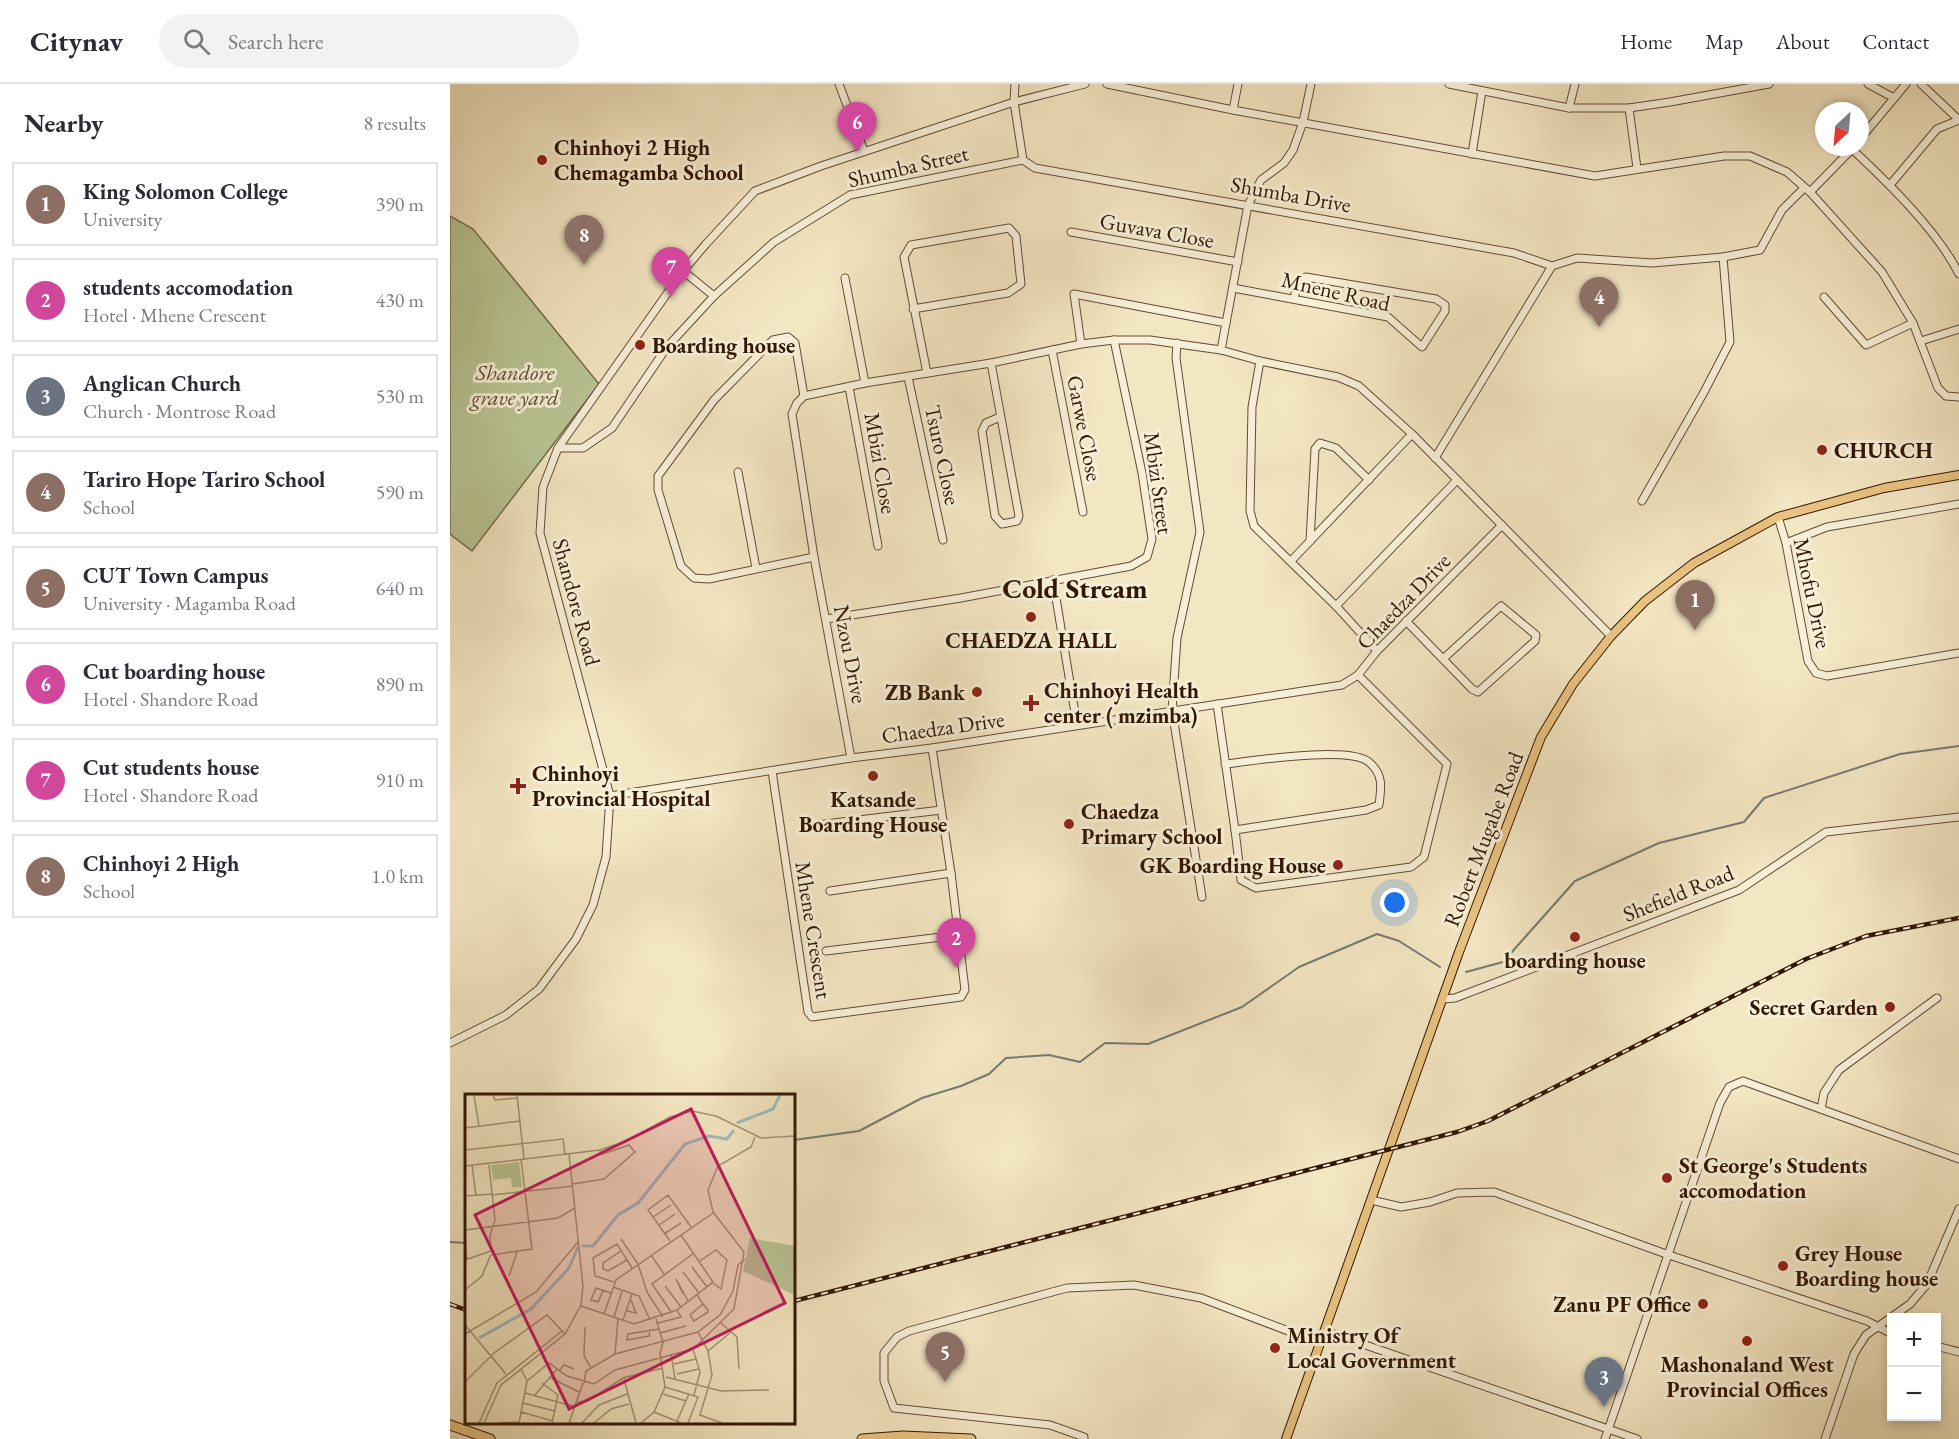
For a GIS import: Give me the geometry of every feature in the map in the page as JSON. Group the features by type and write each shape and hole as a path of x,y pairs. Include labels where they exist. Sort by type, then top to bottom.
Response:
{"highway":[{"path":"450,1425 490,1439"},
{"path":"862,1439 903,1436 971,1439"}],"main road":[{"name":"Robert Mugabe Road","path":"1286,1439 1442,999 1541,736 1573,684 1611,636 1645,601 1694,563 1778,517 1884,488 1959,475"}],"street":[{"path":"839,84 864,151"},
{"path":"1015,84 1014,102 1023,160"},
{"name":"Shandore Road","path":"450,1043 506,1015 539,989 576,939 593,905 606,857 610,796 540,533 543,487 558,448 683,271 755,191 864,151 1014,102 1085,84"},
{"path":"1107,84 1233,110 1594,176 1724,156 1750,156 1787,172 1807,190 1881,272 1913,323 1938,388 1946,396 1959,397"},
{"path":"1233,110 1238,84"},
{"path":"1221,350 1248,205 1261,180 1284,163 1293,150 1303,122 1311,84"},
{"path":"1449,84 1569,108 1629,108 1769,84"},
{"path":"1569,108 1575,84"},
{"path":"1868,84 1894,98"},
{"path":"1869,128 1906,84"},
{"path":"1890,185 1937,129 1959,120 1921,84"},
{"path":"1472,154 1482,91"},
{"path":"1629,108 1637,168"},
{"path":"1435,458 1552,267 1577,258 1652,263 1723,257 1760,250 1782,210 1844,156"},
{"path":"1861,156 1890,185 1950,256 1959,274"},
{"name":"Shumba Drive","path":"1023,160 1035,168 1514,253 1552,267"},
{"name":"Shumba Street","path":"558,448 583,448 612,428 667,347 714,296 774,242 850,195 1023,160"},
{"path":"913,309 1008,293 1021,284 1016,236 1009,228 911,246 904,257 913,309 927,373"},
{"name":"Guvava Close","path":"1071,232 1238,262"},
{"path":"1642,501 1730,342 1723,257"},
{"path":"683,271 714,296"},
{"name":"Mnene Road","path":"1233,288 1388,317 1422,347 1445,311 1445,305 1436,299 1306,277 1298,280 1294,299"},
{"path":"845,278 865,383"},
{"path":"1081,344 1074,294 1226,323"},
{"path":"1824,297 1866,345 1913,323"},
{"path":"1921,341 1959,329"},
{"path":"814,557 709,579 694,578 681,566 658,490 658,476 714,400 773,340 788,337 795,343 804,396 865,383 991,363 1081,344 1114,340 1150,340 1221,350 1260,361 1338,377 1359,386 1412,434 1611,636"},
{"name":"Mbizi Street","path":"826,619 961,598 1131,566 1148,557 1152,538 1142,473 1114,340"},
{"path":"1177,343 1176,358 1200,532 1177,638 1172,710 1202,897"},
{"name":"Garwe Close","path":"1052,350 1083,512"},
{"path":"1260,361 1252,407 1250,510 1254,526 1336,606 1377,651"},
{"path":"991,363 1019,516 1017,521 1002,524 995,516 982,431 986,423 1000,417"},
{"name":"Tsuro Close","path":"908,377 943,540"},
{"name":"Mbizi Close","path":"849,387 878,546"},
{"name":"Nzou Drive","path":"804,396 797,403 792,414 814,557 851,758"},
{"path":"1291,561 1412,434"},
{"path":"1310,541 1315,449 1320,443 1336,448 1369,480"},
{"path":"738,472 756,568"},
{"path":"1336,606 1456,480"},
{"path":"1786,543 1827,527 1959,504"},
{"name":"Mhofu Drive","path":"1778,517 1786,543 1808,661 1816,674 1827,676 1959,653"},
{"name":"Chaedza Drive","path":"610,796 1342,685 1358,675 1377,651 1502,525"},
{"path":"1053,580 1077,726"},
{"path":"1406,621 1472,689 1478,692 1535,641 1536,634 1501,606 1444,658"},
{"path":"1217,704 1240,880 1256,888 1411,867 1424,857 1447,764 1358,675"},
{"name":"Mhene Crescent","path":"772,771 808,1012 812,1017 961,997 965,990 951,873 932,748"},
{"path":"1225,764 1338,754 1358,756 1370,762 1382,781 1379,805 1366,810 1235,830"},
{"path":"817,825 941,810"},
{"name":"Shefield Road","path":"1442,999 1455,998 1739,890 1826,832 1959,817"},
{"path":"830,891 951,873"},
{"path":"826,951 958,935"},
{"path":"1821,1109 1824,1093 1839,1070 1937,998"},
{"path":"1605,1439 1720,1103 1729,1087 1743,1081 1959,1159"},
{"path":"1371,1200 1401,1207 1430,1202 1457,1193 1494,1192 1669,1255 1878,1326 1887,1331"},
{"path":"1825,1439 1854,1354 1866,1335 1910,1304 1927,1284 1959,1209"},
{"path":"1084,1439 1084,1437 1050,1425 894,1408 884,1381 884,1353 897,1337 909,1331 1067,1288 1134,1284 1201,1298 1320,1343"},
{"path":"1325,1331 1637,1439"},
{"path":"1941,1347 1959,1352"}],"green space":[{"name":"Shandore grave yard","path":"450,216 473,229 599,384 472,551 450,534"}],"waterway":[{"path":"1466,972 1503,962 1575,881 1659,843 1744,822 1764,798 1900,754 1959,746"},
{"path":"795,1140 859,1131 922,1098 961,1086 989,1074 1006,1058 1049,1055 1080,1062 1105,1043 1148,1044 1242,1007 1299,967 1377,934 1399,941 1440,967"},
{"path":"450,1242 465,1243"}],"railway":[{"path":"795,1301 1457,1132 1488,1121 1806,959 1866,936 1959,918"},
{"path":"450,1304 465,1310"}],"place":[{"name":"Cut boarding house","path":"857,152"},
{"name":"Chinhoyi 2 High Chemagamba School","path":"542,160"},
{"name":"Chinhoyi 2 High","path":"584,265"},
{"name":"Cut students house","path":"671,297"},
{"name":"Tariro Hope Tariro School","path":"1599,327"},
{"name":"Boarding house","path":"640,345"},
{"name":"CHURCH","path":"1822,450"},
{"name":"CHAEDZA HALL","path":"1031,617"},
{"name":"King Solomon College","path":"1695,630"},
{"name":"ZB Bank","path":"977,692"},
{"name":"Chinhoyi Health center ( mzimba)","path":"1031,703"},
{"name":"Katsande Boarding House","path":"873,776"},
{"name":"Chinhoyi Provincial Hospital","path":"518,786"},
{"name":"Chaedza Primary School","path":"1069,824"},
{"name":"GK Boarding House","path":"1338,865"},
{"name":"boarding house","path":"1575,937"},
{"name":"students accomodation","path":"956,968"},
{"name":"Secret Garden","path":"1890,1007"},
{"name":"St George's Students accomodation","path":"1667,1178"},
{"name":"Grey House Boarding house","path":"1783,1266"},
{"name":"Zanu PF Office","path":"1703,1304"},
{"name":"Mashonaland West Provincial Offices","path":"1747,1341"},
{"name":"Ministry Of Local Government","path":"1275,1348"},
{"name":"CUT Town Campus","path":"945,1382"},
{"name":"Anglican Church","path":"1604,1407"}],"district":[{"name":"Cold Stream","path":"1075,588"}]}
